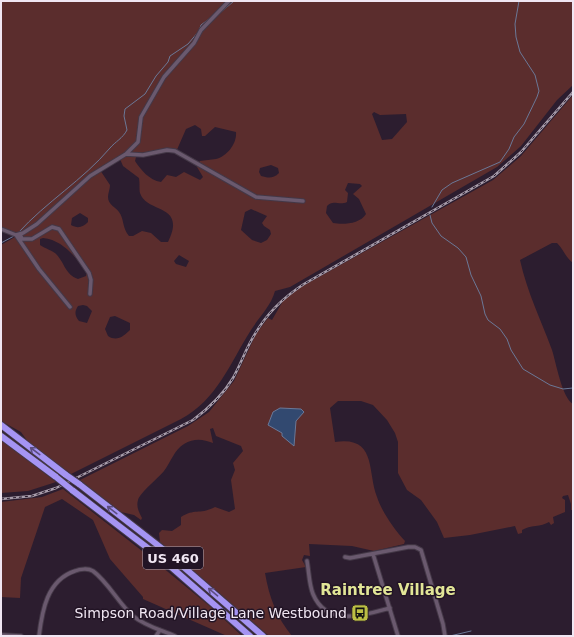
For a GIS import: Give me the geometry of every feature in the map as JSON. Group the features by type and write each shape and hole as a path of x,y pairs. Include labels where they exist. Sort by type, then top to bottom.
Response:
{"highway":[{"name":"US 460","path":"1,425 164,550 263,636"},
{"name":"US 460","path":"1,436 162,560 250,636"}],"street":[{"path":"18,235 36,224 90,176 126,154 138,142 141,117 164,77 194,43 201,30 229,1"},
{"path":"126,154 143,155 167,150 175,151 184,154 256,197 297,202 303,201"},
{"path":"1,229 18,235 22,239 30,240 52,227 59,228 89,273 91,280 90,294"},
{"path":"18,235 39,269 70,307"},
{"path":"345,557 350,558 416,547 421,550 445,636"},
{"path":"373,554 398,636"},
{"path":"307,561 314,596 325,609 343,617 352,617 390,608"},
{"path":"39,636 45,604 54,586 67,574 82,569 93,571 133,616 142,622 175,636"},
{"path":"156,636 160,630"},
{"path":"1,634 21,636"}],"shaded area":[{"path":"1,1 573,1 573,85 557,100 521,146 497,167 290,287 275,291 268,307 251,330 222,380 204,402 181,419 71,474 28,442 21,432 1,421 1,245 15,237 1,231","holes":["374,112 380,115 406,114 407,122 392,139 382,140 372,114","195,125 201,129 202,136 205,136 215,127 236,132 233,145 224,155 216,159 200,161 197,167 203,177 200,180 184,172 176,177 167,175 161,182 157,181 146,174 135,161 136,157 165,152 176,152 186,129","120,159 123,166 139,178 140,193 144,200 164,211 173,221 173,230 168,242 161,242 151,233 142,231 133,236 129,236 125,230 121,214 108,200 110,185 100,170","271,165 278,168 279,173 268,178 261,176 259,172 260,168","348,183 360,184 362,186 353,194 359,199 366,214 356,222 346,224 333,223 326,213 327,206 332,203 347,202 348,193 345,190","251,209 267,216 262,223 270,230 271,234 267,240 261,243 252,240 241,230 245,212","80,213 88,218 88,222 82,226 76,227 71,225 72,218","43,238 50,239 63,246 87,271 86,276 78,279 74,277 68,272 60,258 55,253 40,245 40,239","179,255 189,261 186,267 176,264 174,261","83,305 87,306 92,311 87,323 79,321 76,316 78,306","115,316 130,323 130,330 123,336 117,338 111,338 108,336 105,329 110,317"]},
{"path":"573,95 573,263 557,243 552,243 520,260 530,295 552,350 560,379 566,395 573,404 573,510 571,510 568,495 563,496 562,498 565,500 565,512 553,517 554,523 551,525 549,522 543,525 528,527 522,530 522,533 518,534 515,526 470,535 444,538 437,522 421,500 407,490 398,473 398,442 395,433 387,420 373,405 361,401 338,401 330,408 335,442 358,444 364,450 368,458 379,503 389,520 405,541 404,544 374,551 352,546 309,544 310,556 304,555 302,560 306,567 265,573 274,607 292,636 269,636 160,542 159,533 162,530 172,531 181,525 181,517 186,514 205,511 215,507 229,512 235,509 231,480 235,470 233,463 243,451 241,446 216,436 213,428 210,429 213,443 195,440 184,444 175,453 164,471 139,497 137,505 142,518 141,520 134,515 121,512 80,480 188,426 209,412 234,381 256,334 268,318 272,320 283,301 301,287 493,180 521,156"},
{"path":"1,440 56,482 28,491 1,493"},
{"path":"63,489 212,608 242,636 227,636 143,599 143,597 110,559 93,520 62,499 45,507 21,578 20,598 1,597 1,502 42,497"}],"water":[{"path":"280,408 301,409 304,412 296,421 294,446 282,436 282,433 268,425 273,412"}],"waterway":[{"path":"221,12 234,1"},
{"path":"432,207 442,190 452,183 500,162 509,149 514,137 524,124 537,97 539,91 535,75 520,52 516,37 515,24 519,1"},
{"path":"18,233 40,211 99,160 123,135 127,130 124,116 125,109 145,94 156,76 168,62 170,56 188,44 199,31 201,25 209,19"},
{"path":"430,215 432,223 441,236 458,248 466,257 471,275 481,296 488,320 500,329 523,369 550,385 563,389 573,388"},
{"path":"1,243 14,236"},
{"path":"450,636 471,631"}],"railway":[{"path":"1,499 32,496 56,488 193,420 210,406 225,390 233,378 260,326 283,300 304,284 494,176 521,152 573,92"}],"place":[{"name":"Simpson Road/Village Lane Westbound","path":"360,613"}],"district":[{"name":"Raintree Village","path":"388,590"}]}
